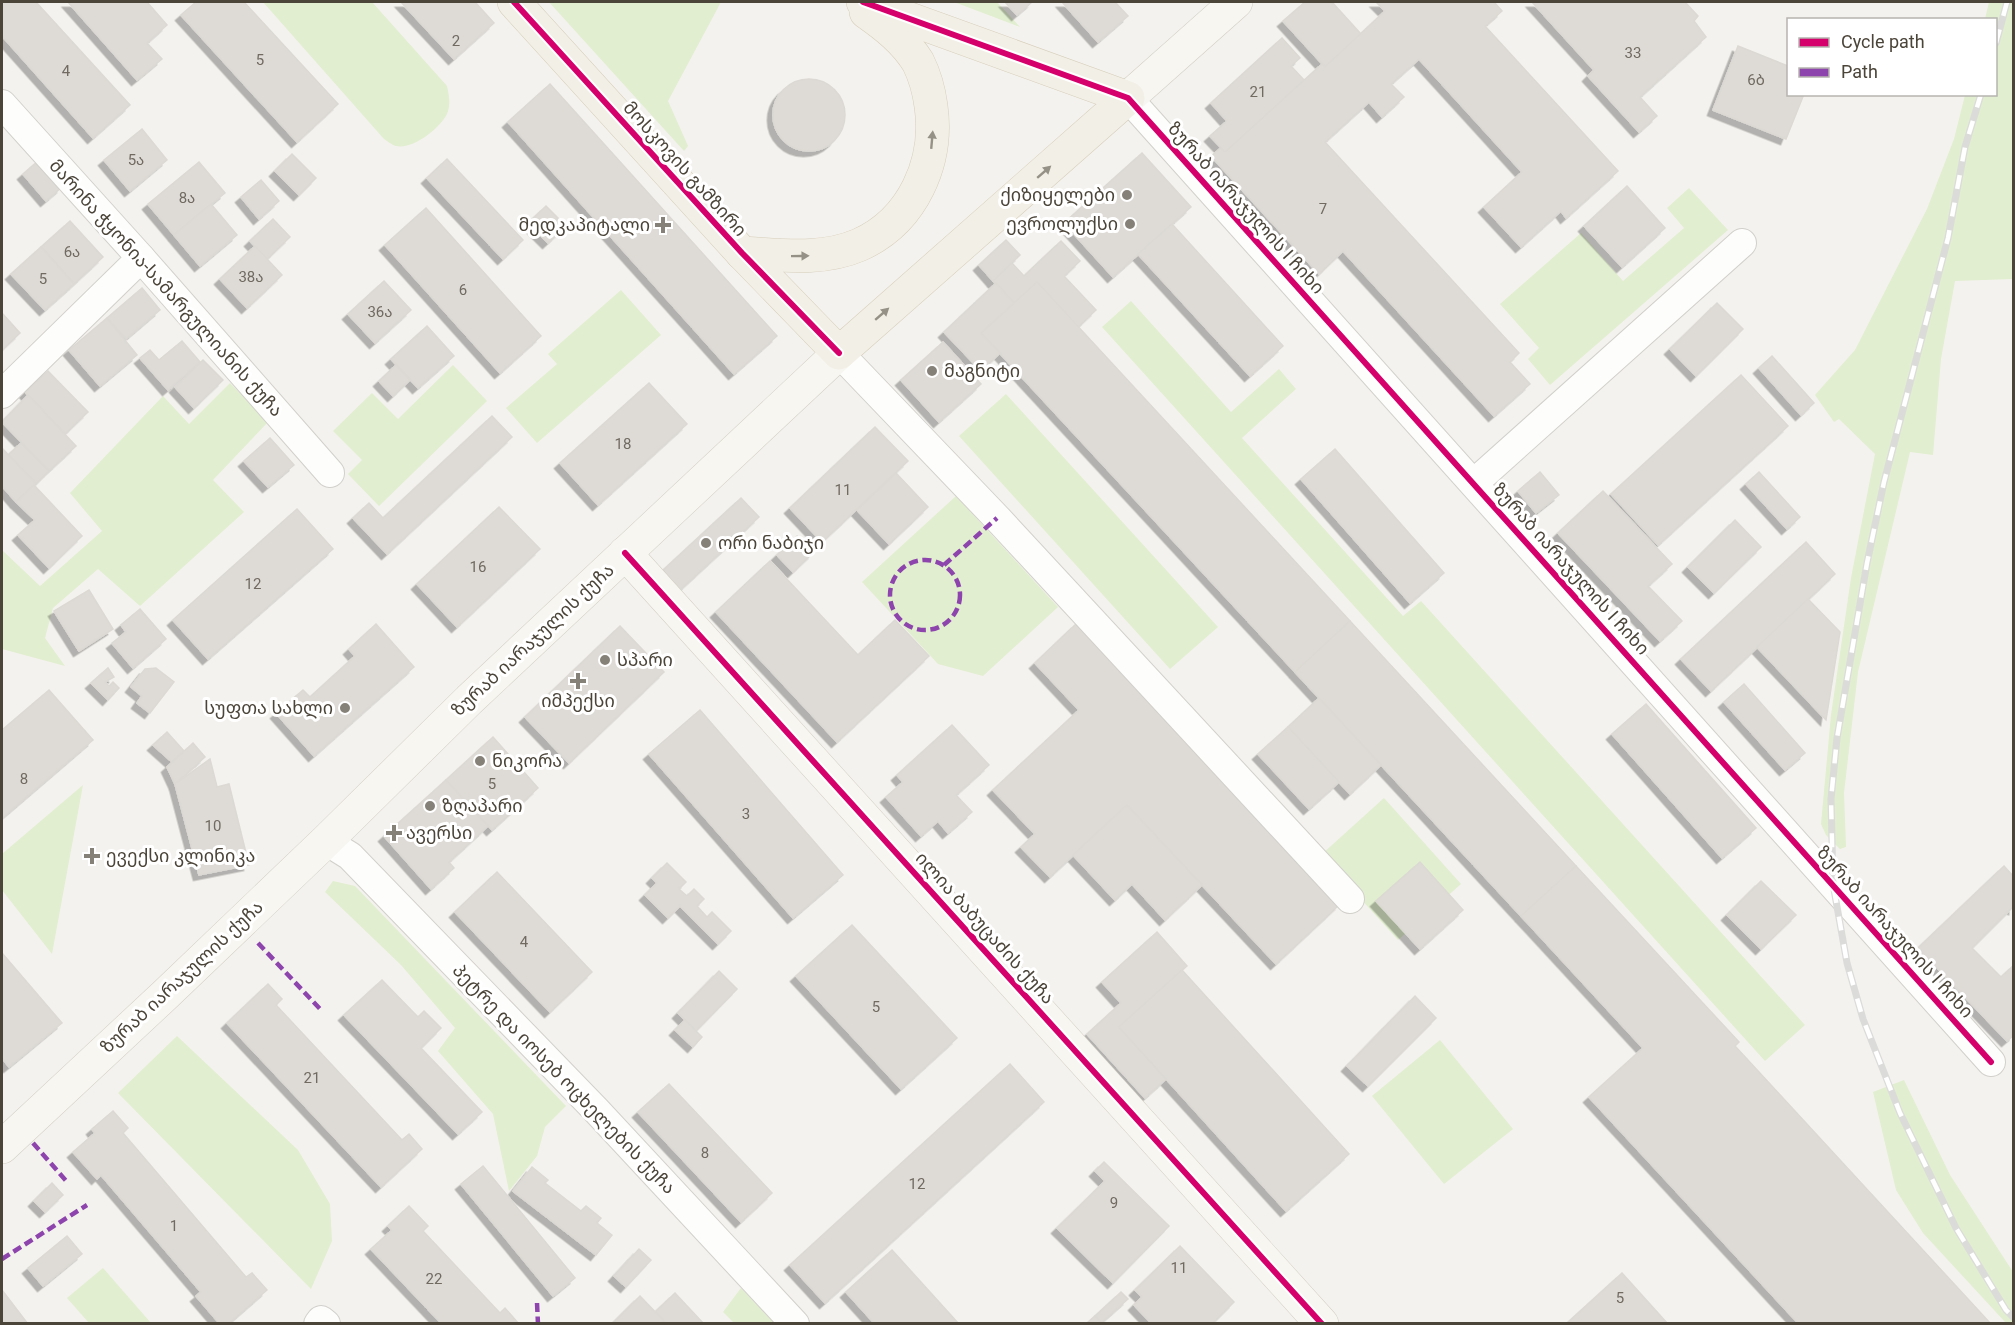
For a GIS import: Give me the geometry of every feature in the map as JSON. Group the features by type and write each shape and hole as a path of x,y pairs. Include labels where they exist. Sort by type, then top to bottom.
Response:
{"main road":[{"name":"მოსკოვის გამზირი","path":"514,2 742,253 838,353"},
{"path":"742,253 794,256 843,251 878,234 909,204 921,186 929,165 932,142 933,121 927,84 918,63 901,40 851,2"},
{"path":"863,2 1128,98"},
{"name":"ზურაბ იარაჯულის ქუჩა","path":"2,1146 166,994 469,700 838,353 1236,2"},
{"name":"ილია ბაბუცაძის ქუჩა","path":"625,553 1322,1323"}],"street":[{"name":"ზურაბ იარაჯულის I ჩიხი","path":"1128,98 1991,1062"},
{"name":"მარინა ჭყონია-სამარგულიანის ქუჩა","path":"2,104 330,473"},
{"path":"1474,483 1742,243"},
{"path":"2,394 141,258"},
{"path":"838,353 997,518 1350,899"},
{"name":"პეტრე და იოსებ ოცხელების ქუჩა","path":"326,841 350,856 596,1110 795,1323"},
{"path":"318,1323 321,1320 326,1323"}],"green space":[{"path":"263,2 372,2 447,86 449,104 447,114 432,131 418,141 403,146 391,144 384,139"},
{"path":"549,2 721,2 668,101 688,146 684,151"},
{"path":"954,2 997,2 1020,27"},
{"path":"1989,2 2013,2 2013,279 1955,281 1941,359 1933,455 1910,452 1858,672 1844,793 1846,847 1840,849 1826,835 1821,824 1831,715 1851,578 1875,454 1839,419 1834,422 1815,395 1855,350 1927,209 1954,139 1965,96 1997,96 1997,18 1985,18"},
{"path":"1689,188 1728,230 1550,385 1528,359 1539,348 1500,304 1581,233 1623,281 1684,228 1667,208"},
{"path":"621,290 661,335 537,443 506,408 557,364 548,354"},
{"path":"1131,301 1231,412 1279,369 1296,389 1242,438 1403,616 1421,601 1805,1025 1765,1061 1102,327"},
{"path":"453,365 487,401 379,506 348,474 362,460 333,431 372,393 398,419"},
{"path":"230,383 268,422 213,480 244,512 140,606 98,569 53,608 45,638 65,666 2,649 2,550 40,586 102,531 70,493 163,396 189,424"},
{"path":"1006,394 1218,627 1170,669 959,436"},
{"path":"956,496 1058,607 983,676 938,664 862,582"},
{"path":"83,785 52,954 2,890 2,854"},
{"path":"1384,798 1461,884 1398,940 1321,855"},
{"path":"333,881 355,886 566,1106 545,1127 537,1156 509,1191 493,1114 438,1051 455,1028 401,965 325,892"},
{"path":"177,1036 298,1150 330,1204 332,1241 311,1289 118,1093"},
{"path":"1440,1040 1513,1129 1444,1184 1372,1096"},
{"path":"1904,1080 1950,1175 2013,1272 2013,1323 2006,1323 1923,1233 1896,1190 1873,1092"},
{"path":"103,1268 151,1323 89,1323 67,1298"},
{"path":"741,1288 774,1323 734,1323 723,1312"}],"building":[{"path":"2,2 36,2 130,105 93,138 2,36"},
{"path":"68,2 147,2 167,25 147,43 162,59 137,80"},
{"path":"196,2 244,2 338,104 297,142 181,15"},
{"path":"401,2 475,2 494,23 454,59"},
{"path":"1005,2 1032,2 1017,15"},
{"path":"1062,2 1115,2 1128,16 1098,42"},
{"path":"1305,2 1332,2 1361,34 1325,67 1283,21"},
{"path":"1376,2 1494,2 1502,11 1485,26 1618,171 1566,218 1561,211 1521,247 1484,207 1522,172 1419,59 1391,84 1404,97 1382,117 1369,102 1325,142 1519,353 1510,362 1530,384 1494,416 1343,251 1319,274 1211,156 1221,148 1225,152 1322,64 1325,67 1385,11"},
{"path":"1532,2 1685,2 1698,16 1694,21 1706,37 1640,97 1657,116 1639,132 1588,76 1594,70"},
{"path":"1282,38 1300,58 1291,66 1304,80 1225,152 1210,136 1227,121 1211,103"},
{"path":"1738,46 1787,66 1787,96 1803,96 1786,139 1713,110"},
{"path":"809,79 829,85 839,95 845,115 839,135 829,145 809,151 789,145 779,135 773,115 779,95 789,85"},
{"path":"550,84 777,336 734,374 508,122"},
{"path":"142,129 167,160 130,191 104,160"},
{"path":"1142,153 1191,207 1113,277 1064,223"},
{"path":"292,154 316,178 299,195 275,171"},
{"path":"447,159 523,240 503,259 427,178"},
{"path":"39,160 62,187 46,201 23,174"},
{"path":"199,162 225,193 174,235 148,204"},
{"path":"261,180 279,201 259,219 241,197"},
{"path":"1627,186 1665,228 1622,267 1584,226"},
{"path":"211,204 237,235 200,266 174,235"},
{"path":"546,206 566,226 548,243 528,223"},
{"path":"426,208 541,336 500,373 385,245"},
{"path":"273,219 290,237 267,259 250,241"},
{"path":"70,221 103,257 74,284 41,247"},
{"path":"1172,224 1283,346 1250,376 1138,254"},
{"path":"1006,240 1020,255 993,281 979,265"},
{"path":"1061,241 1080,261 1064,276 1096,310 1078,327 1037,282 1014,303 993,281 1012,263 1024,276"},
{"path":"255,246 282,275 247,308 220,279"},
{"path":"41,247 74,284 45,310 11,274"},
{"path":"384,281 411,310 375,343 348,314"},
{"path":"1037,282 1350,621 1295,672 981,333"},
{"path":"996,283 1014,303 981,333 1000,353 981,371 944,332"},
{"path":"142,288 160,310 126,339 107,318"},
{"path":"1717,303 1743,329 1696,376 1670,349"},
{"path":"2,313 20,333 2,350"},
{"path":"107,318 137,355 100,386 69,350"},
{"path":"427,326 454,356 418,388 391,359"},
{"path":"182,341 200,362 168,390 140,358 150,350 159,360"},
{"path":"943,342 981,384 939,422 901,380"},
{"path":"1772,356 1814,403 1801,415 1759,368"},
{"path":"203,360 223,380 194,408 175,387"},
{"path":"396,365 410,380 393,396 379,381"},
{"path":"48,371 88,412 65,434 25,392"},
{"path":"1741,375 1788,426 1658,545 1611,494"},
{"path":"649,383 687,424 598,505 560,463"},
{"path":"28,395 76,446 49,471 2,422"},
{"path":"492,416 512,437 387,554 353,518 369,503 383,518"},
{"path":"875,427 908,461 822,542 790,508"},
{"path":"270,438 294,465 268,487 244,461"},
{"path":"21,443 49,471 36,484 8,455"},
{"path":"2,448 36,484 16,502 2,486"},
{"path":"1335,449 1444,573 1410,603 1301,479"},
{"path":"1540,472 1559,495 1536,513 1518,491"},
{"path":"1759,472 1800,517 1787,529 1746,484"},
{"path":"896,473 928,507 889,544 857,510"},
{"path":"34,485 82,536 49,568 18,535 35,520 16,502"},
{"path":"1603,491 1672,564 1648,586 1682,621 1660,641 1558,533"},
{"path":"741,498 759,517 679,591 661,572"},
{"path":"499,507 540,549 457,627 417,584"},
{"path":"297,509 333,549 208,659 173,620"},
{"path":"1735,520 1761,547 1714,593 1688,567"},
{"path":"797,536 813,553 793,572 777,555"},
{"path":"1806,542 1835,574 1711,691 1681,659"},
{"path":"770,561 858,655 895,620 929,656 837,742 716,612"},
{"path":"89,590 113,629 79,651 54,611"},
{"path":"1808,599 1840,632 1826,720 1757,647"},
{"path":"140,609 166,639 133,668 112,643 126,632 121,625"},
{"path":"1350,621 1576,866 1521,916 1295,672"},
{"path":"1077,623 1340,904 1276,964 1127,805 1050,877 1021,847 1035,834 993,790 1079,710 1035,663"},
{"path":"376,624 414,667 314,756 276,713 303,690 310,697 355,656 349,649"},
{"path":"620,626 664,672 569,763 525,717"},
{"path":"108,668 114,677 105,682 109,686 113,682 119,688 108,700 91,683"},
{"path":"156,668 174,682 150,713 137,703 142,696 131,687 145,669"},
{"path":"1744,684 1805,753 1785,770 1724,702"},
{"path":"49,690 93,740 2,818 2,730"},
{"path":"1319,698 1381,765 1350,794 1288,727"},
{"path":"1646,704 1756,828 1722,858 1612,734"},
{"path":"700,710 843,875 793,918 649,754"},
{"path":"952,725 989,765 956,795 972,812 948,833 938,821 921,836 886,797 903,782 897,775"},
{"path":"1288,727 1339,782 1309,809 1258,754"},
{"path":"167,732 184,751 172,762 153,745"},
{"path":"493,737 538,788 492,830 446,780"},
{"path":"193,743 205,757 175,784 167,767"},
{"path":"210,759 217,787 229,784 249,865 199,875 175,784"},
{"path":"446,780 488,826 449,862 454,868 431,889 384,836"},
{"path":"1127,805 1202,885 1165,920 1132,884 1115,900 1073,855"},
{"path":"1420,862 1463,910 1420,949 1376,901"},
{"path":"667,863 686,882 679,889 687,896 694,889 704,899 697,906 707,917 712,912 731,931 718,944 680,906 668,918 645,895 657,883 652,878"},
{"path":"1576,866 1739,1042 1735,1046 1991,1324 1799,1324 1589,1097 1643,1048 1521,916"},
{"path":"2004,866 2014,877 2014,909 2012,908 1972,948 2001,977 2014,965 2014,1035 2007,1041 1918,948"},
{"path":"497,872 592,972 550,1012 455,912"},
{"path":"1761,881 1796,915 1761,949 1727,915"},
{"path":"852,925 957,1038 901,1089 796,976"},
{"path":"1157,932 1187,966 1119,1027 1166,1079 1145,1098 1087,1034 1121,1003 1102,982"},
{"path":"2,953 62,1023 9,1067 2,1058"},
{"path":"1182,970 1349,1154 1286,1211 1119,1027"},
{"path":"719,971 737,989 696,1031 678,1013"},
{"path":"382,980 418,1017 424,1011 441,1028 421,1048 482,1112 458,1134 344,1015"},
{"path":"268,984 282,999 276,1005 402,1140 409,1134 422,1149 381,1187 227,1023"},
{"path":"1415,996 1436,1018 1368,1086 1347,1066"},
{"path":"685,1020 702,1037 693,1047 675,1030"},
{"path":"1010,1064 1044,1102 825,1303 790,1265"},
{"path":"669,1084 772,1193 741,1222 638,1112"},
{"path":"113,1111 128,1128 123,1133 246,1277 252,1273 267,1290 228,1324 220,1324 196,1296 201,1292 101,1175 97,1179 73,1152 95,1133 92,1129"},
{"path":"1104,1162 1169,1226 1113,1283 1057,1228 1105,1181 1095,1171"},
{"path":"483,1166 575,1278 553,1296 461,1184"},
{"path":"532,1167 548,1180 545,1183 581,1211 586,1206 601,1218 597,1223 612,1235 596,1255 513,1191"},
{"path":"52,1183 63,1195 45,1212 34,1201"},
{"path":"409,1206 428,1226 423,1231 500,1313 505,1308 519,1324 442,1324 371,1249 392,1230 388,1226"},
{"path":"67,1236 82,1254 43,1286 28,1268"},
{"path":"1180,1246 1234,1302 1212,1324 1152,1324 1134,1305 1142,1297 1135,1290"},
{"path":"639,1249 651,1260 626,1287 614,1276"},
{"path":"892,1250 959,1324 875,1324 846,1292"},
{"path":"1622,1273 1668,1324 1566,1324"},
{"path":"2,1290 28,1324 2,1324"},
{"path":"1121,1292 1128,1299 1101,1323 1095,1316"},
{"path":"675,1293 704,1324 666,1324 655,1312"},
{"path":"640,1296 664,1321 660,1324 612,1324"},
{"path":"1095,1316 1102,1324 1086,1324"}],"railway":[{"path":"1997,39 2007,2"},
{"path":"1980,96 1965,147 1948,238 1884,482 1867,563 1837,738 1831,799 1833,884 1847,963 1863,1019 1900,1113 1956,1228 2006,1310 2014,1318"}],"marked path":[{"path":"944,565 997,518"},
{"path":"918,560 932,560 945,565 955,575 960,595 955,615 945,625 932,630 918,630 905,625 895,615 890,602 890,588 895,575 905,565 918,560"},
{"path":"258,943 321,1010"},
{"path":"33,1143 68,1183"},
{"path":"2,1259 87,1205"},
{"path":"537,1303 538,1324"}],"cycle path":[{"path":"514,2 742,253 839,353"},
{"path":"863,2 1128,98 1991,1062"},
{"path":"625,553 1322,1324"}],"place":[{"name":"ქიზიყელები","path":"1127,195"},
{"name":"ევროლუქსი","path":"1130,224"},
{"name":"მედკაპიტალი","path":"663,225"},
{"name":"მაგნიტი","path":"932,371"},
{"name":"ორი ნაბიჯი","path":"706,543"},
{"name":"სპარი","path":"605,660"},
{"name":"იმპექსი","path":"578,681"},
{"name":"სუფთა სახლი","path":"345,708"},
{"name":"ნიკორა","path":"480,761"},
{"name":"ზღაპარი","path":"430,806"},
{"name":"ავერსი","path":"394,833"},
{"name":"ევექსი კლინიკა","path":"92,856"}]}
